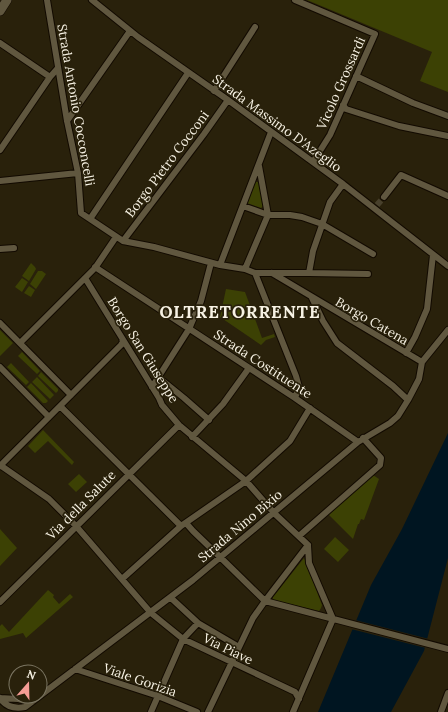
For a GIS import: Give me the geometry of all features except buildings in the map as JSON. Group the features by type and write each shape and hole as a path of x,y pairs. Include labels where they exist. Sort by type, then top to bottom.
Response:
{"main road":[{"path":"0,11 7,0"}],"street":[{"name":"Strada Antonio Cocconcelli","path":"47,0 67,121 78,173 81,213 90,219"},
{"name":"Strada Massimo D'Azeglio","path":"92,0 130,31 376,207 448,266"},
{"name":"Vicolo Grossardi","path":"295,0 375,34 330,135 313,162"},
{"path":"214,91 255,27"},
{"path":"67,121 130,31"},
{"path":"0,43 50,77"},
{"path":"0,150 50,77 58,68"},
{"path":"188,73 90,219 123,241 154,247 211,263 245,269 255,273 368,274"},
{"path":"356,76 413,103 448,116"},
{"name":"Borgo Pietro Cocconi","path":"123,241 228,100"},
{"path":"343,105 346,109 399,126 448,136"},
{"path":"220,265 271,132"},
{"path":"245,269 268,215 259,166"},
{"path":"0,181 78,173"},
{"path":"384,196 401,174 448,196"},
{"path":"309,273 312,256 330,202 343,184"},
{"path":"243,206 268,215 290,215 302,217 322,224 373,254"},
{"path":"20,343 95,267 116,237"},
{"path":"0,249 14,248"},
{"path":"406,353 415,337 427,309 433,255"},
{"path":"152,387 190,329 201,301 211,263"},
{"name":"Strada Costituente","path":"95,267 360,440 381,458 380,465 299,536"},
{"path":"255,273 296,376 299,387 295,398"},
{"name":"Borgo Catena","path":"272,273 422,362"},
{"name":"Borgo San Giuseppe","path":"85,278 162,405 179,425 192,437 246,481 274,513 308,545"},
{"path":"312,298 323,321 337,343 394,386 408,400"},
{"path":"0,323 71,395"},
{"name":"Strada Nino Bixio","path":"48,690 171,598 360,440 390,424 398,416 419,379 422,362 448,330"},
{"path":"0,465 121,345 123,342 122,338"},
{"path":"0,367 49,417"},
{"path":"192,437 223,404 249,368"},
{"path":"158,377 209,420"},
{"path":"60,406 128,474 220,557 265,602 448,649"},
{"path":"122,579 183,525 246,481 290,441 310,408"},
{"name":"Via della Salute","path":"0,602 179,425"},
{"name":"Via Piave","path":"0,465 50,499 76,526 151,612 183,639 295,692 299,699"},
{"path":"208,712 253,618 308,545"},
{"path":"292,712 333,619 309,563 308,545"},
{"path":"171,598 198,623 239,647"},
{"path":"151,712 183,639 198,623"},
{"name":"Viale Gorizia","path":"75,669 158,696 197,712"},
{"path":"441,712 448,693"},
{"name":"Strada Nino Bixio","path":"0,698 5,704 14,708 25,707 29,704"}],"green space":[{"path":"307,0 448,0 448,92 420,81 432,52"},
{"path":"255,182 261,182 264,205 261,208 247,203"},
{"path":"31,263 36,269 29,281 22,276"},
{"path":"38,271 42,271 46,274 36,289 30,284"},
{"path":"22,278 28,282 22,292 15,287"},
{"path":"29,286 35,290 31,297 24,293"},
{"path":"226,289 245,292 262,338 274,334 275,337 266,340 261,345 220,317"},
{"path":"0,330 13,343 0,356"},
{"path":"22,352 40,371 37,374 18,356"},
{"path":"11,363 29,382 26,385 7,367"},
{"path":"41,372 58,389 56,393 38,376"},
{"path":"37,377 54,395 50,399 32,382"},
{"path":"31,383 48,401 46,403 43,403 27,387"},
{"path":"43,430 74,462 72,465 48,441 35,453 28,446"},
{"path":"79,474 87,482 76,492 68,484"},
{"path":"373,475 379,479 364,520 361,519 358,524 353,539 328,514"},
{"path":"0,529 17,548 0,566"},
{"path":"335,537 349,550 338,562 324,549"},
{"path":"304,558 322,605 319,611 273,600 273,597"},
{"path":"48,590 54,595 53,597 59,604 70,594 73,597 26,638 23,633 0,639 0,626 2,624 9,632"}],"water":[{"path":"448,433 448,558 424,651 391,712 318,712 371,585 402,529"}],"pier":[{"path":"355,620 429,639 426,648 351,629"}],"tunnel":[{"path":"377,205 384,197"}],"district":[{"name":"OLTRETORRENTE","path":"240,312"}]}
